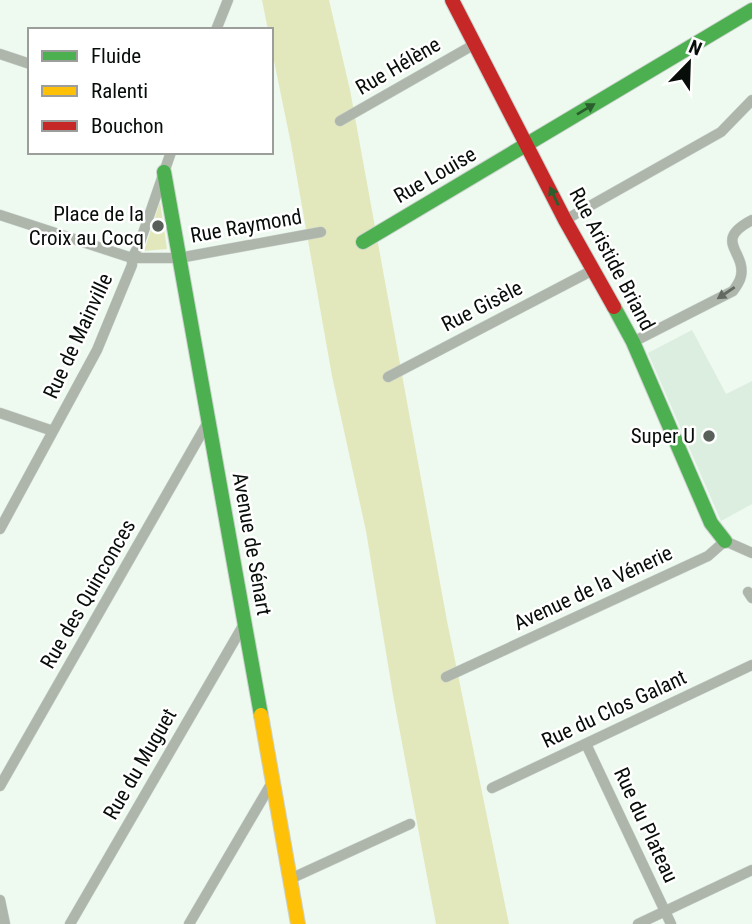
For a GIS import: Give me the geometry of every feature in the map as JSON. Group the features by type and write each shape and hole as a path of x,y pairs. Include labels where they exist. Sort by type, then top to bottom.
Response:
{"street":[{"path":"217,28 228,0"},
{"name":"Rue Aristide Briand","path":"452,0 565,220 633,342 711,523 726,541"},
{"name":"Rue Louise","path":"363,242 752,10"},
{"name":"Rue Hélène","path":"340,121 475,44"},
{"path":"0,54 28,63"},
{"path":"565,220 721,132 752,100"},
{"name":"Rue de Mainville","path":"0,529 97,350 132,265 132,258 170,154"},
{"name":"Avenue de Sénart","path":"164,172 298,924"},
{"path":"0,215 132,258 179,258"},
{"path":"633,342 733,291 741,278 740,262 733,251 732,238 739,226 752,220"},
{"name":"Rue Raymond","path":"179,258 321,232"},
{"name":"Rue Gisèle","path":"388,377 593,270"},
{"path":"0,413 53,432"},
{"name":"Rue des Quinconces","path":"0,786 208,422"},
{"path":"726,541 752,553"},
{"name":"Avenue de la Vénerie","path":"446,677 708,556 726,541"},
{"name":"Rue du Muguet","path":"70,924 244,624"},
{"name":"Rue du Clos Galant","path":"492,788 752,665"},
{"name":"Rue du Plateau","path":"586,744 671,924"},
{"path":"189,924 274,778"},
{"path":"290,879 410,824"},
{"path":"638,924 752,870"},
{"path":"0,900 5,924"}],"shaded area":[{"path":"692,330 726,394 752,381 752,504 721,521 648,353"}],"green space":[{"path":"262,0 329,0 350,90 447,621 509,924 436,924 393,695 366,531 332,376 273,56 273,28 268,28"},
{"name":"Place de la Croix au Cocq","path":"160,202 167,249 144,251"}],"traffic: fast":[{"path":"363,242 752,10"},
{"path":"164,172 261,715"},
{"path":"614,307 633,342 711,523 725,541"}],"traffic: slow":[{"path":"261,715 298,924"}],"traffic: jam":[{"path":"452,0 565,220 614,307"}],"place":[{"name":"Place de la Croix au Cocq","path":"158,226"},
{"name":"Super U","path":"709,436"}]}
